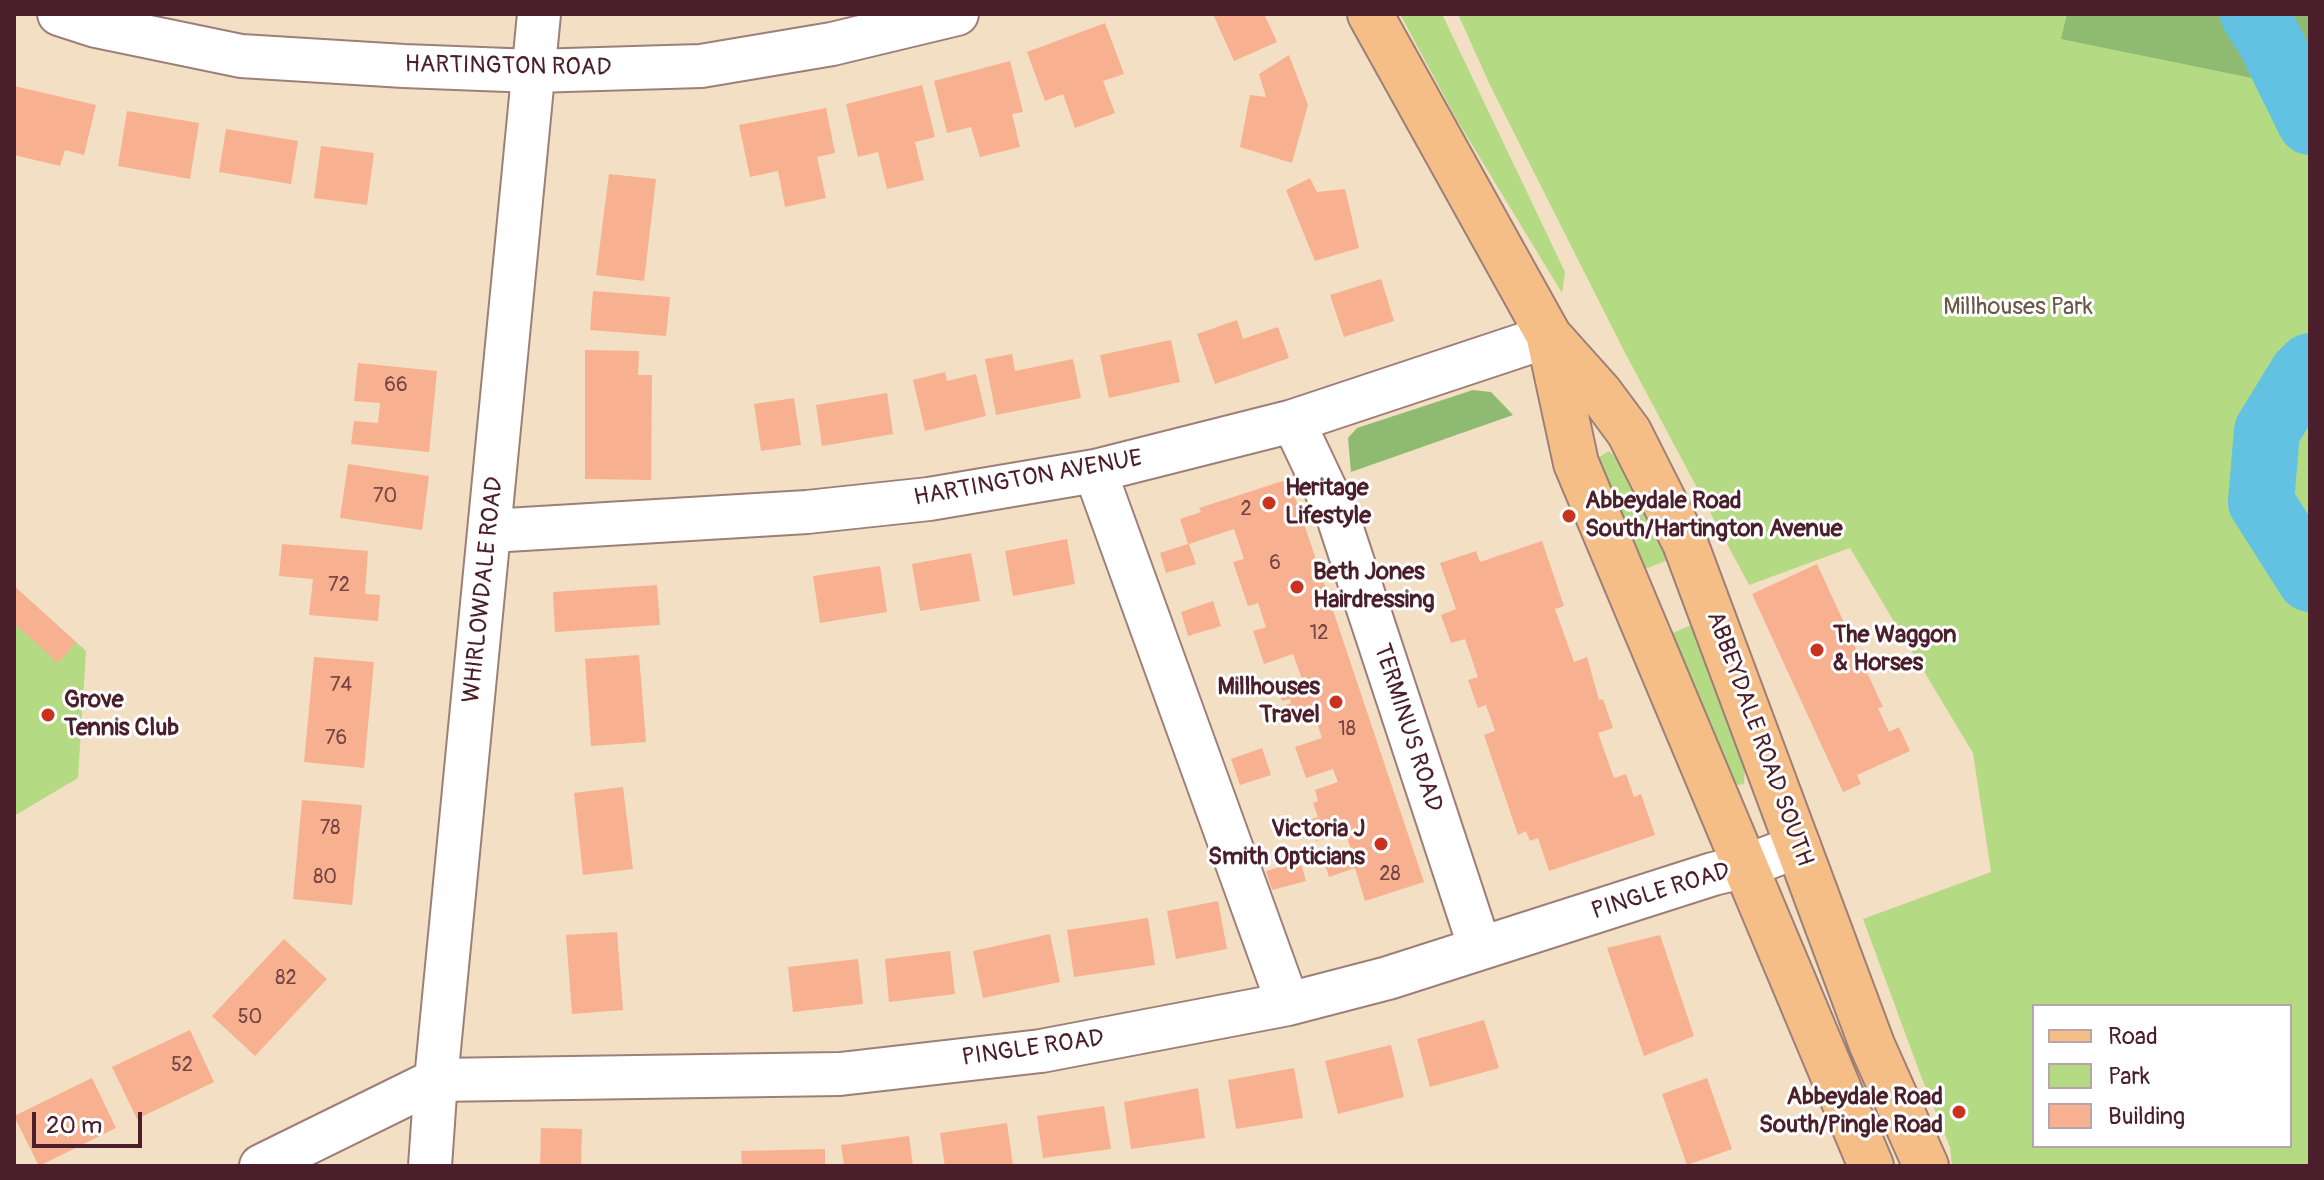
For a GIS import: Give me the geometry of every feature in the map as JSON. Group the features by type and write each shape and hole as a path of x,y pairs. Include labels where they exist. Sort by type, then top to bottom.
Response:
{"main road":[{"name":"ABBEYDALE ROAD SOUTH","path":"1370,14 1549,336 1600,393 1629,432 1685,543 1872,1045 1926,1166"},
{"name":"ABBEYDALE ROAD SOUTH","path":"1549,336 1576,463 1871,1166"}],"street":[{"name":"HARTINGTON ROAD","path":"59,14 96,26 241,56 533,71 701,66 832,44 957,14"},
{"name":"WHIRLOWDALE ROAD","path":"430,1166 539,14"},
{"name":"HARTINGTON AVENUE","path":"490,531 807,512 929,499 1095,471 1293,421 1549,336"},
{"name":"TERMINUS ROAD","path":"1293,421 1337,514 1480,948"},
{"path":"1095,471 1288,1004"},
{"name":"PINGLE ROAD","path":"261,1166 436,1080 840,1074 1041,1051 1288,1004 1388,978 1746,866 1799,846"}],"green space":[{"path":"1400,14 1442,14 1565,272 1562,293 1457,120"},
{"name":"Millhouses Park","path":"1458,14 2310,14 2310,1166 1952,1166 1950,1147 1863,919 1991,872 1973,753 1850,548 1749,585 1623,349 1489,83"},
{"path":"2067,14 2310,14 2310,139 2294,139 2252,78 2061,39"},
{"path":"1473,390 1491,392 1513,415 1351,472 1348,438 1357,428"},
{"path":"1609,451 1626,468 1668,560 1645,569 1599,457"},
{"name":"Grove Tennis Club","path":"14,586 86,651 78,778 14,816"},
{"path":"1694,624 1741,749 1745,767 1744,784 1738,785 1734,781 1670,634"}],"building":[{"path":"1213,14 1264,14 1277,42 1234,61"},
{"path":"1105,23 1124,74 1103,81 1115,113 1075,128 1063,94 1045,101 1027,52"},
{"path":"1289,55 1308,105 1292,163 1240,147 1250,95 1266,97 1259,74"},
{"path":"1010,61 1023,112 1012,114 1020,147 980,157 971,127 947,133 934,81"},
{"path":"922,85 935,137 915,142 924,180 887,189 878,152 858,157 846,104"},
{"path":"14,86 96,105 84,155 65,150 60,166 14,155"},
{"path":"826,108 835,153 817,157 826,198 785,207 778,171 750,177 739,125"},
{"path":"127,111 199,123 190,179 118,166"},
{"path":"226,129 298,141 291,184 219,172"},
{"path":"321,146 374,153 367,205 314,198"},
{"path":"609,174 656,179 644,281 596,275"},
{"path":"1310,178 1317,192 1345,189 1359,248 1315,261 1286,190"},
{"path":"1381,279 1394,321 1344,337 1330,295"},
{"path":"593,291 670,297 666,336 590,330"},
{"path":"1237,320 1243,339 1278,327 1289,358 1215,384 1197,334"},
{"path":"1171,340 1180,382 1109,398 1100,355"},
{"path":"585,350 639,351 638,375 652,375 651,480 585,479"},
{"path":"1012,354 1015,371 1073,359 1081,398 996,415 985,359"},
{"path":"358,363 437,371 429,452 351,444 354,421 378,423 380,403 354,401"},
{"path":"945,372 947,381 976,374 986,416 925,431 913,380"},
{"path":"887,393 893,434 822,446 816,405"},
{"path":"794,398 801,445 761,451 754,404"},
{"path":"348,464 429,476 422,530 340,518"},
{"path":"1289,479 1424,882 1365,901 1355,868 1329,877 1323,859 1351,850 1345,831 1316,841 1309,820 1318,817 1313,803 1318,801 1315,790 1338,782 1333,769 1306,778 1295,747 1322,738 1313,711 1272,725 1267,711 1291,703 1290,699 1282,701 1280,694 1288,692 1287,687 1303,682 1293,654 1264,664 1253,631 1266,627 1258,603 1248,606 1233,562 1244,559 1234,529 1189,544 1196,564 1166,573 1160,553 1188,544 1180,519 1201,512 1199,508"},
{"path":"1067,539 1075,584 1013,596 1005,551"},
{"path":"1542,541 1564,606 1555,609 1574,662 1587,657 1599,700 1603,699 1613,728 1598,733 1614,778 1626,774 1634,797 1641,794 1655,835 1549,871 1538,838 1530,841 1526,831 1518,835 1484,735 1495,731 1486,705 1478,708 1468,680 1478,677 1465,639 1451,643 1441,615 1456,609 1440,563 1476,551 1480,562"},
{"path":"282,544 368,551 365,594 380,595 378,621 309,615 313,579 279,576"},
{"path":"971,553 980,601 920,611 912,564"},
{"name":"The Waggon & Horses","path":"1817,564 1883,707 1878,708 1889,732 1899,727 1910,751 1857,775 1861,784 1843,792 1752,594"},
{"path":"880,566 887,612 820,623 813,576"},
{"path":"657,585 660,625 555,632 553,592"},
{"path":"14,586 76,642 58,663 14,623"},
{"path":"1213,601 1221,626 1188,636 1181,612"},
{"path":"639,655 646,742 591,746 585,659"},
{"path":"314,657 374,662 364,768 304,762"},
{"path":"1262,748 1271,775 1240,785 1231,759"},
{"path":"623,787 633,869 583,875 574,793"},
{"path":"302,800 362,805 352,905 293,899"},
{"path":"1300,861 1306,881 1272,890 1266,871"},
{"path":"1218,901 1227,949 1176,959 1167,911"},
{"path":"1148,918 1155,965 1074,977 1067,930"},
{"path":"617,932 623,1010 572,1014 566,935"},
{"path":"1050,934 1060,982 983,998 973,951"},
{"path":"1660,935 1694,1036 1644,1056 1607,948"},
{"path":"284,939 327,979 255,1056 212,1016"},
{"path":"950,951 955,994 889,1002 885,959"},
{"path":"858,959 863,1004 793,1012 788,967"},
{"path":"1484,1020 1499,1068 1430,1087 1417,1039"},
{"path":"190,1030 214,1082 137,1119 112,1067"},
{"path":"1391,1045 1404,1097 1338,1114 1325,1061"},
{"path":"1294,1068 1303,1118 1236,1129 1228,1080"},
{"path":"92,1078 116,1128 39,1166 14,1116"},
{"path":"1707,1078 1732,1149 1687,1165 1662,1094"},
{"path":"1198,1088 1205,1138 1131,1149 1124,1102"},
{"path":"1104,1106 1111,1149 1043,1158 1037,1116"},
{"path":"1007,1123 1013,1166 945,1166 940,1133"},
{"path":"541,1128 582,1129 581,1166 540,1166"},
{"path":"909,1136 913,1166 844,1166 841,1145"},
{"path":"825,1149 825,1166 742,1166 741,1151"}],"waterway":[{"path":"2253,14 2269,39 2310,122"},
{"path":"2310,366 2267,431 2261,502 2310,579"}],"place":[{"name":"Heritage Lifestyle","path":"1269,503"},
{"name":"Abbeydale Road South/Hartington Avenue","path":"1569,516"},
{"name":"Beth Jones Hairdressing","path":"1297,587"},
{"name":"The Waggon & Horses","path":"1817,650"},
{"name":"Millhouses Travel","path":"1336,702"},
{"name":"Grove Tennis Club","path":"48,715"},
{"name":"Victoria J Smith Opticians","path":"1381,844"},
{"name":"Abbeydale Road South/Pingle Road","path":"1959,1112"}]}
